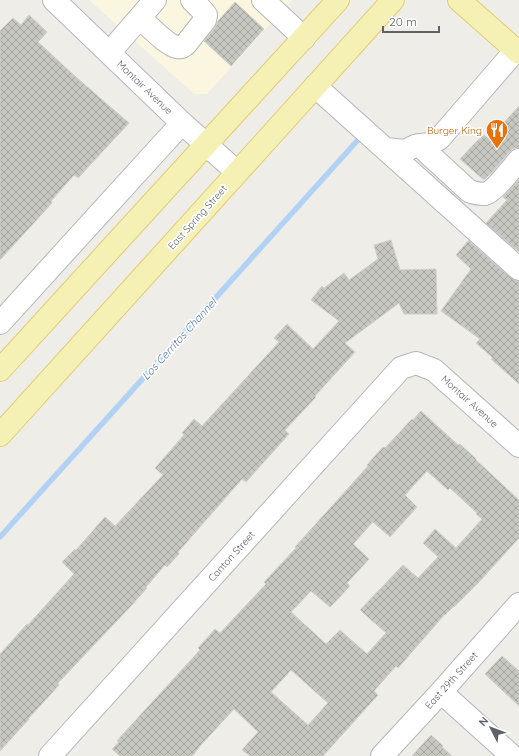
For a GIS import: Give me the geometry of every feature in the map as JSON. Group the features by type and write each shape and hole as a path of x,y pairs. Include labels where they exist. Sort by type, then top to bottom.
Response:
{"main road":[{"path":"0,370 338,0"},
{"name":"East Spring Street","path":"0,435 393,0"},
{"path":"459,0 518,52"}],"street":[{"name":"Montair Avenue","path":"54,0 182,123 238,172"},
{"path":"109,53 155,0"},
{"path":"140,18 170,44 176,47 182,47 205,20 206,14 192,0"},
{"path":"263,0 304,38"},
{"path":"386,149 405,151 417,146 429,144 439,138 518,52"},
{"path":"315,86 519,269"},
{"path":"0,323 182,123"},
{"path":"368,134 403,138 417,146 469,191 477,194 487,194 494,189 519,160"},
{"name":"Montair Avenue","path":"416,363 434,370 519,446"},
{"name":"Canton Street","path":"50,756 401,368 416,363"},
{"name":"East 29th Street","path":"382,756 519,604"},
{"path":"441,692 512,756"}],"shaded area":[{"path":"89,0 292,0 207,94 194,94"}],"building":[{"path":"235,2 264,29 231,66 204,41 215,28 218,21"},
{"path":"29,15 47,32 38,42 129,123 78,178 74,175 51,201 52,203 0,260 0,31 13,18 21,25"},
{"path":"519,106 519,148 514,148 509,152 484,180 460,159 484,135 489,139"},
{"path":"519,180 519,252 486,223 507,200 503,197"},
{"path":"391,240 400,270 436,269 437,314 404,314 399,303 345,343 355,352 285,430 289,434 246,482 242,479 178,552 179,554 167,567 165,565 146,587 147,588 58,683 59,685 0,751 0,654 74,574 62,562 75,549 76,550 105,517 115,526 163,475 155,468 184,435 182,433 194,419 202,426 279,342 274,338 287,324 313,349 339,321 311,300 322,286 324,288 344,273 349,280 378,259 374,245"},
{"path":"468,241 511,278 519,281 519,384 491,359 493,358 476,343 480,339 441,311 471,269 456,255"},
{"path":"421,411 458,445 460,444 519,500 519,538 479,582 445,614 398,668 396,666 374,691 378,695 323,756 250,756 242,750 258,732 234,709 192,756 120,756 112,749 119,742 117,741 123,734 200,650 198,648 215,629 220,633 266,584 264,582 296,548 295,547 368,466 367,465 383,447 385,448 412,419 413,420","holes":["427,471 448,490 450,488 482,519 456,548 435,529 423,543 438,557 418,578 403,565 360,610 386,633 367,654 340,630 326,644 291,612 311,591 330,607 350,586 347,583 369,559 353,544 373,522 390,537 417,507 405,495","291,670 328,703 308,725 271,692"]},
{"path":"502,656 519,671 519,706 485,674"},
{"path":"431,735 443,746 442,747 452,756 412,756"}],"waterway":[{"name":"Los Cerritos Channel","path":"0,537 357,141"}],"place":[{"name":"Burger King","path":"497,150"}]}
